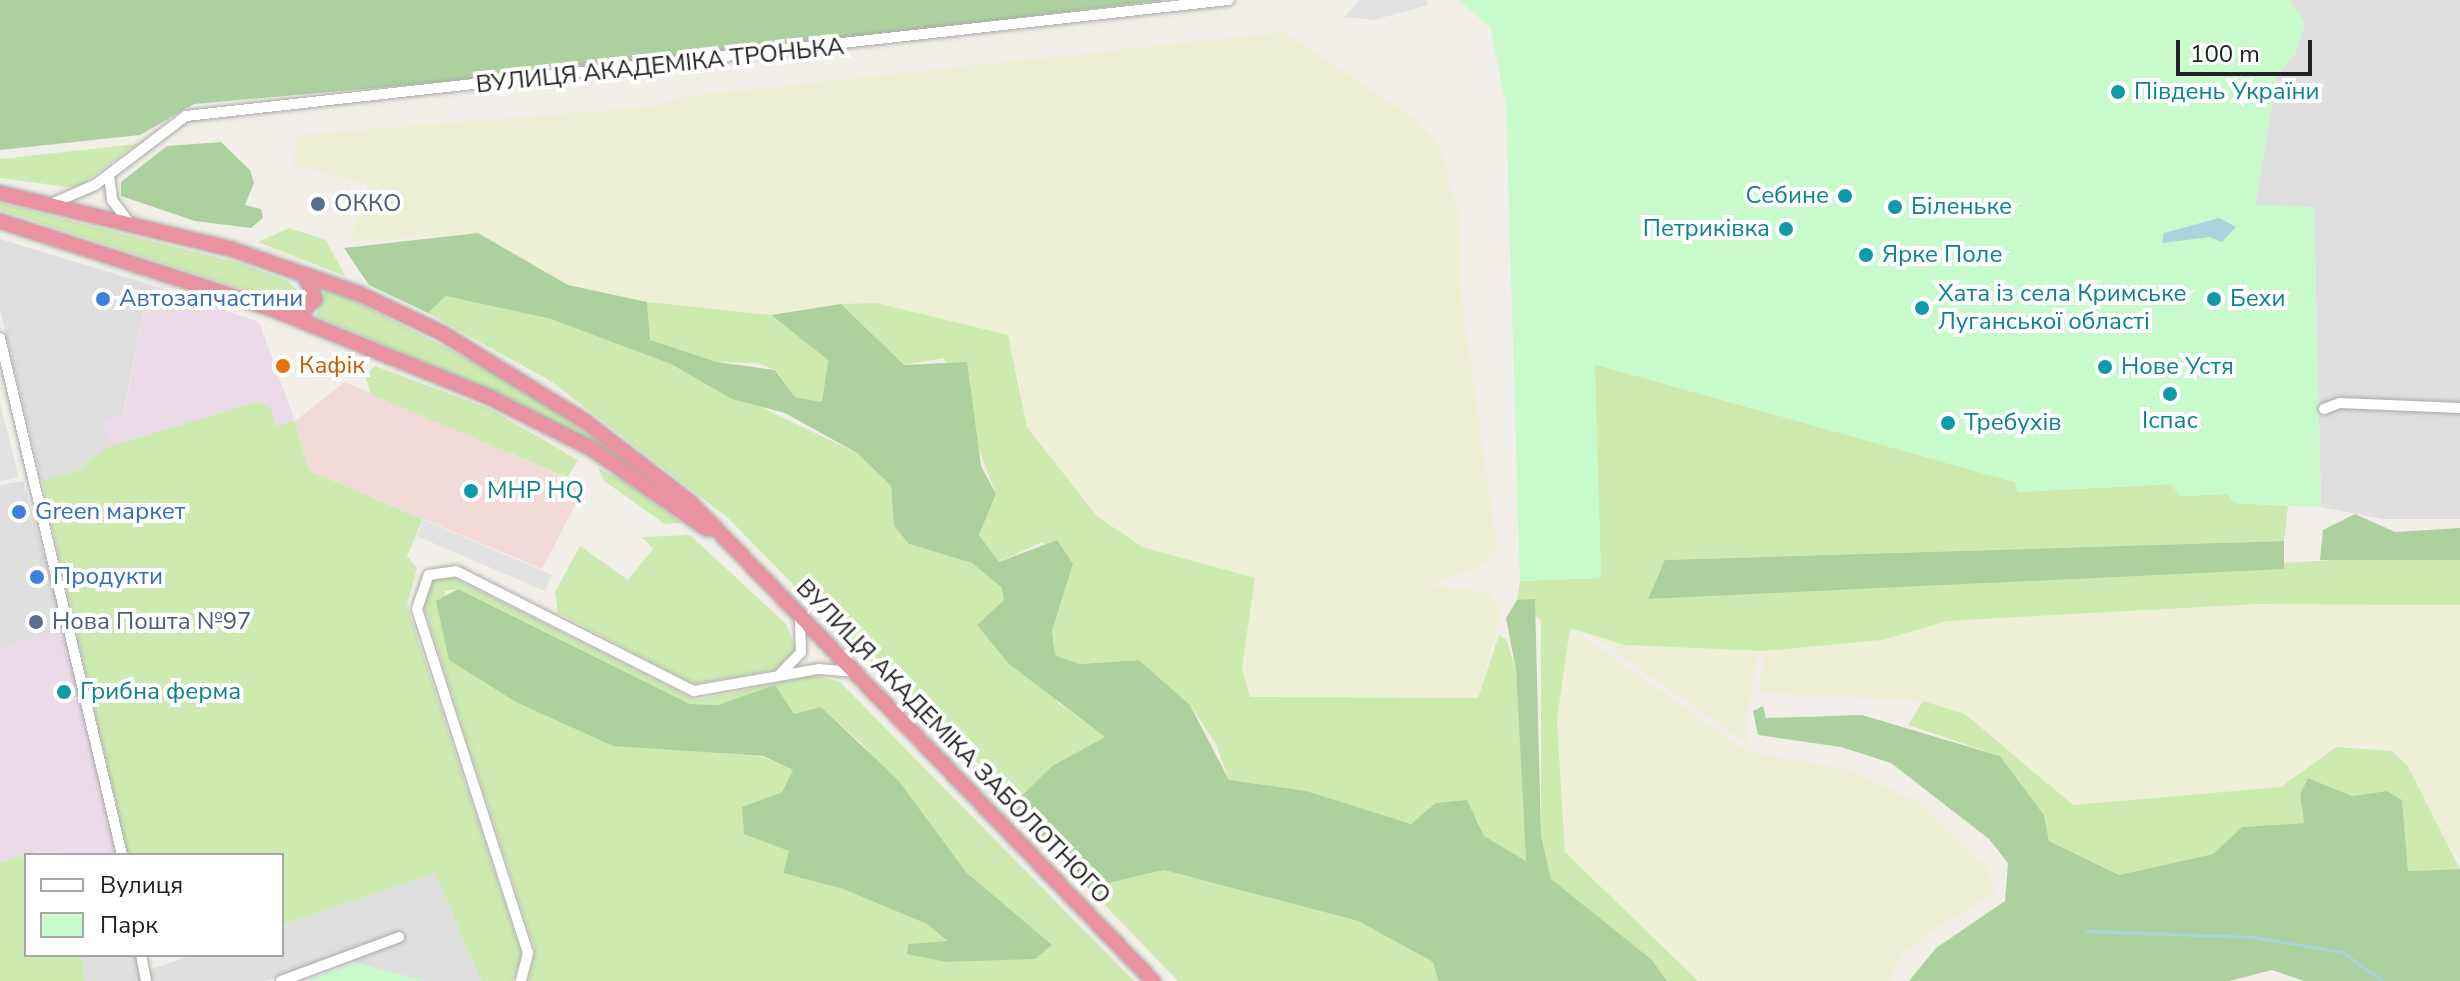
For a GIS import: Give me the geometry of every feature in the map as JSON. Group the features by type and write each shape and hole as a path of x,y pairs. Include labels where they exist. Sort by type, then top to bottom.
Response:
{"highway":[{"name":"ВУЛИЦЯ АКАДЕМІКА ЗАБОЛОТНОГО","path":"0,193 128,221 305,275 442,333 537,389 662,478 800,615 1153,981"},
{"name":"ВУЛИЦЯ АКАДЕМІКА ЗАБОЛОТНОГО","path":"0,221 296,318 541,422 719,536"},
{"path":"296,318 315,299 305,275"}],"street":[{"name":"ВУЛИЦЯ АКАДЕМІКА ТРОНЬКА","path":"51,204 109,175 186,116 1229,0"},
{"path":"109,175 112,200 128,221"},
{"path":"0,338 122,853"},
{"path":"2324,409 2340,403 2460,408"},
{"path":"521,981 528,953 417,609 421,583 441,570 456,571 694,691 772,678 855,672"},
{"path":"772,678 798,661 800,615"},
{"path":"281,981 399,937"},
{"path":"141,957 146,981"}],"shaded area":[{"path":"1360,0 1427,0 1428,5 1374,20 1344,17"},
{"path":"2290,0 2460,0 2460,519 2382,519 2321,507 2314,208 2255,206 2277,75 2294,56 2305,23"},
{"path":"0,239 149,284 123,415 104,422 110,446 77,470 42,481 0,310"},
{"path":"149,284 259,322 295,421 276,426 256,402 110,446 104,422 124,414"},
{"path":"345,382 574,481 579,498 542,569 308,470 295,421"},
{"path":"0,403 19,477 0,481"},
{"path":"23,481 65,629 0,648 0,485"},
{"path":"424,520 552,575 545,591 417,536"},
{"path":"65,629 117,853 24,853 24,856 0,862 0,648"},
{"path":"435,873 481,981 424,981 356,963 351,955 265,981 152,981 149,970 186,957 284,957 284,924"},
{"path":"82,957 137,957 142,981 84,981"}],"green space":[{"path":"0,0 1165,0 610,67 194,104 140,135 0,150"},
{"path":"1458,0 2290,0 2305,23 2294,56 2277,75 2255,205 2314,207 2321,507 2234,503 2228,494 2180,496 2171,484 2018,492 2014,482 1595,364 1601,578 1520,581 1506,104 1490,27"},
{"path":"1283,32 1413,117 1439,145 1458,212 1460,285 1497,548 1483,564 1429,585 1490,593 1501,614 1478,698 1250,697 1242,668 1255,578 1141,547 1098,516 1027,426 1014,353 876,303 771,315 630,300 568,285 478,233 349,242 368,184 293,165 297,135 650,107 689,96"},
{"path":"221,142 250,170 254,183 245,205 261,209 263,218 251,228 195,221 121,196 121,182 167,146"},
{"path":"137,144 76,188 0,178 0,159"},
{"path":"0,203 243,264 288,281 305,298 294,306 0,210"},
{"path":"289,228 326,240 345,276 258,242"},
{"path":"478,233 568,285 647,302 650,340 717,362 775,370 795,397 822,402 828,360 771,315 841,304 904,365 967,362 981,466 996,494 979,535 999,562 1057,540 1073,564 1052,631 1055,655 1080,664 1139,660 1190,705 1229,780 1306,791 1411,824 1436,803 1467,800 1484,836 1526,861 1516,670 1506,618 1517,600 1535,599 1541,836 1551,879 1652,960 1667,981 1438,981 1433,962 1358,921 1164,870 1108,883 1100,900 1010,807 1052,766 1105,737 1009,664 977,625 1004,600 1002,588 972,563 909,544 894,526 891,486 857,453 785,413 732,399 671,364 551,319 446,296 428,313 369,285 344,248"},
{"path":"326,286 511,381 652,479 512,399 316,316"},
{"path":"446,296 551,319 671,364 857,453 891,486 894,526 909,544 972,563 1002,588 1057,702 1106,737 1052,766 1010,807 728,518 552,382 428,313"},
{"path":"647,302 771,315 828,360 822,402 795,397 776,370 757,363 717,362 649,340"},
{"path":"876,303 1008,335 1027,427 1097,516 1142,547 1255,578 1242,668 1250,697 1478,698 1499,635 1506,639 1516,670 1526,861 1484,837 1477,820 1436,803 1412,824 1229,780 1216,744 1190,705 1139,660 1080,664 1055,655 1052,631 1073,564 1042,542 999,562 979,535 996,494 944,358 904,365 841,304"},
{"path":"1594,364 2015,482 2018,492 2171,484 2180,496 2228,494 2234,503 2288,506 2284,541 1666,560 1649,599 2423,555 2460,560 2460,605 2258,604 1947,621 1882,640 1764,651 1625,645 1570,628 1557,720 1565,852 1698,981 1667,981 1652,960 1551,880 1541,836 1541,620 1517,600 1520,581 1601,578"},
{"path":"375,366 490,409 578,460 568,476 559,474 371,394 365,375"},
{"path":"256,402 270,407 276,426 295,421 308,470 423,519 407,556 417,568 407,606 522,956 513,981 481,981 435,873 284,924 284,853 128,853 42,481 77,470 110,446"},
{"path":"598,468 627,483 682,523 665,524 604,481"},
{"path":"2355,514 2395,532 2460,528 2460,560 2320,560 2323,530"},
{"path":"690,535 786,624 797,650 779,669 694,684 558,613 555,592 580,546 628,580 653,549 642,537"},
{"path":"2284,541 2284,569 1648,599 1665,560"},
{"path":"433,578 454,578 695,700 813,676 839,681 1134,981 529,981 535,950 424,607","holes":["458,589 690,704 718,705 775,686 794,714 821,707 863,745 966,872 1051,945 908,944 947,942 927,924 843,889 784,873 790,851 742,807 782,792 793,770 763,757 659,748 449,660 445,591"]},
{"path":"458,589 690,704 718,705 775,685 794,714 821,707 898,780 966,872 1052,945 1035,959 946,962 907,954 908,944 947,941 927,924 843,889 783,873 789,851 744,834 742,807 782,792 793,770 763,756 613,746 516,702 449,660 436,601"},
{"path":"2258,604 2460,605 2460,858 2432,824 2408,766 2392,751 2368,744 2336,747 2281,787 2073,805 1965,714 1923,701 1759,693 1764,651 1882,640 1947,621"},
{"path":"1570,627 1747,751 1850,770 1917,802 1987,868 1995,893 1927,934 1903,953 1889,981 1698,981 1566,853 1557,720"},
{"path":"1591,635 1625,645 1759,651 1745,727 1749,745"},
{"path":"1923,701 1965,714 2073,805 2281,787 2336,747 2392,751 2408,766 2460,869 2408,871 2402,801 2388,791 2352,796 2308,778 2300,794 2304,823 2242,827 2213,854 2119,875 2049,841 2044,815 2000,756 1908,725"},
{"path":"1763,706 1766,718 1862,715 2000,756 2044,815 2049,841 2119,875 2213,854 2242,827 2304,823 2300,794 2308,778 2352,796 2387,791 2402,800 2408,871 2460,869 2460,981 2304,981 2272,970 2229,981 1909,981 1936,948 2005,901 2008,863 1989,839 1891,763 1841,747 1758,735 1753,711"},
{"path":"24,856 24,957 82,957 84,981 0,981 0,862"},
{"path":"1164,870 1358,921 1433,962 1438,981 1178,981 1100,900 1108,883"},
{"path":"356,963 424,981 305,981"}],"water":[{"path":"2219,218 2236,227 2222,242 2210,237 2162,243 2164,233"}],"waterway":[{"path":"2087,931 2254,937 2342,952 2383,981"}],"place":[{"name":"Південь України","path":"2118,92"},
{"name":"Себине","path":"1845,196"},
{"name":"ОККО","path":"318,204"},
{"name":"Біленьке","path":"1895,207"},
{"name":"Петриківка","path":"1786,229"},
{"name":"Ярке Поле","path":"1866,255"},
{"name":"Автозапчастини","path":"103,299"},
{"name":"Бехи","path":"2214,299"},
{"name":"Хата iз села Кримське Луганської області","path":"1922,308"},
{"name":"Кафік","path":"283,366"},
{"name":"Нове Устя","path":"2105,367"},
{"name":"Іспас","path":"2170,394"},
{"name":"Требухів","path":"1948,423"},
{"name":"MHP HQ","path":"471,491"},
{"name":"Green маркет","path":"19,512"},
{"name":"Продукти","path":"37,577"},
{"name":"Нова Пошта №97","path":"36,622"},
{"name":"Грибна ферма","path":"64,692"}]}
